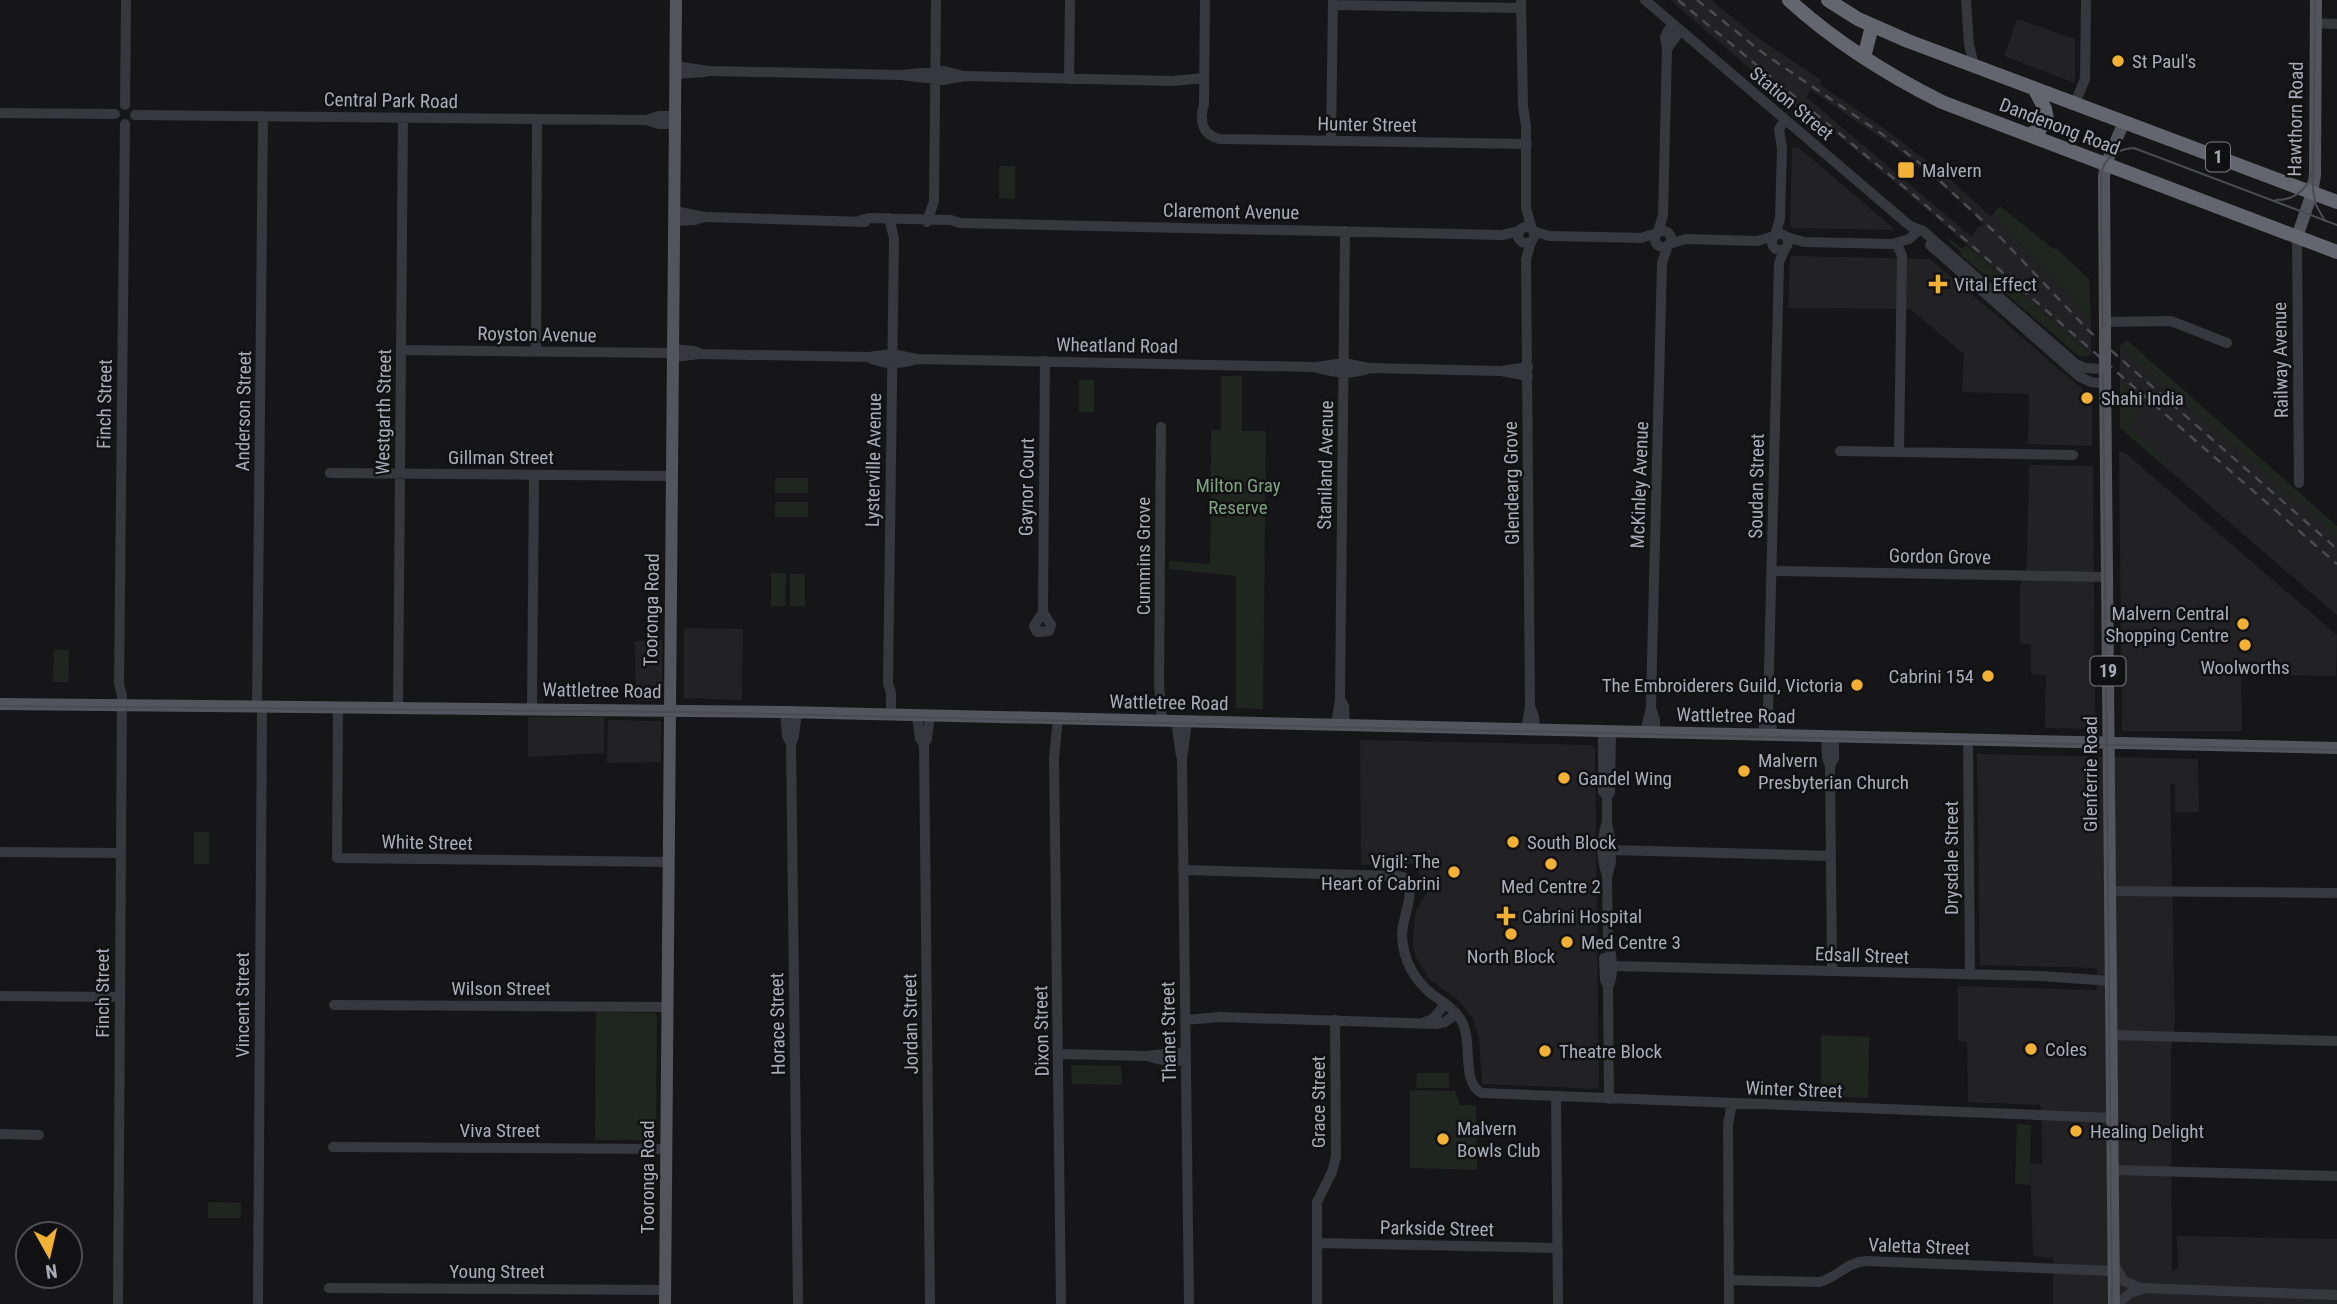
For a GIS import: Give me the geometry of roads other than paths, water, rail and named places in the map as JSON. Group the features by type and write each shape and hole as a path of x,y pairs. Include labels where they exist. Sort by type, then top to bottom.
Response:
{"highway":[{"name":"Dandenong Road","path":"1790,0 1829,33 1864,57 1942,102 2337,252"},
{"name":"Dandenong Road","path":"1828,0 1843,5 1872,26 2337,202"},
{"path":"1864,57 1872,26"},
{"path":"2029,135 2040,129 2047,119 2034,88"}],"main road":[{"name":"Tooronga Road","path":"665,1304 676,0"},
{"name":"Hawthorn Road","path":"2297,237 2312,193 2316,170 2316,0"},
{"name":"Glenferrie Road","path":"2116,1304 2103,186 2106,164 2124,121"},
{"name":"Wattletree Road","path":"0,704 791,712 2337,748"}],"street":[{"path":"125,105 126,0"},
{"path":"933,222 936,0"},
{"path":"1069,79 1070,0"},
{"path":"675,70 935,76 957,73 965,76 1204,82 1205,0"},
{"name":"Station Street","path":"1644,0 1914,228 1958,272 2080,366 2105,368"},
{"path":"1966,0 1969,44 1974,66"},
{"path":"2075,103 2085,79 2085,0"},
{"path":"1331,141 1333,2 1521,4"},
{"name":"Glendearg Grove","path":"1521,4 1523,106 1527,144 1530,730"},
{"path":"2316,23 2337,23"},
{"path":"1663,239 1668,49 1676,27"},
{"name":"Hunter Street","path":"1204,82 1202,120 1208,135 1220,139 1527,144"},
{"path":"125,105 132,108 135,115 132,122 125,124 118,121 116,114 118,108 125,105"},
{"path":"0,113 116,114"},
{"name":"Central Park Road","path":"135,115 646,120 659,116 675,120"},
{"name":"Anderson Street","path":"260,706 263,116"},
{"name":"Westgarth Street","path":"398,707 403,118"},
{"path":"536,352 537,119"},
{"path":"1780,241 1782,148 1779,129 1784,119"},
{"name":"Finch Street","path":"118,1304 121,853 119,705 115,689 119,684 125,124"},
{"path":"1782,148 1788,132 1793,127"},
{"path":"2312,193 2337,194"},
{"name":"Claremont Avenue","path":"674,216 861,220 869,223 900,221 1526,236"},
{"name":"Lysterville Avenue","path":"887,714 884,692 887,682 894,238 889,221"},
{"name":"Lysterville Avenue","path":"894,238 900,221"},
{"path":"1526,236 1900,242 1914,236 1914,228"},
{"name":"Staniland Avenue","path":"1341,725 1345,231"},
{"name":"Railway Avenue","path":"2297,237 2299,483"},
{"name":"McKinley Avenue","path":"1650,732 1663,239"},
{"name":"Soudan Street","path":"1768,735 1780,241"},
{"path":"1899,452 1900,242"},
{"path":"2105,327 2171,321 2227,343"},
{"name":"Station Street","path":"2024,323 2080,377 2105,384"},
{"name":"Royston Avenue","path":"401,350 673,353"},
{"name":"Wheatland Road","path":"673,353 694,351 701,354 1500,371 1518,376 1528,371"},
{"name":"Gaynor Court","path":"1043,612 1045,361"},
{"name":"Cummins Grove","path":"1159,720 1156,698 1159,684 1161,427"},
{"path":"1840,451 2073,455"},
{"name":"Gillman Street","path":"330,473 671,476"},
{"path":"532,709 534,475"},
{"name":"Gordon Grove","path":"1772,571 2107,577"},
{"name":"Vincent Street","path":"258,1304 260,706"},
{"name":"White Street","path":"338,707 337,859 668,862"},
{"name":"Horace Street","path":"791,712 787,736 791,744 798,1304"},
{"name":"Jordan Street","path":"923,715 920,739 924,744 930,1304"},
{"name":"Dixon Street","path":"1054,718 1061,1304"},
{"name":"Thanet Street","path":"1182,721 1189,1304"},
{"path":"1607,731 1603,792 1607,796 1611,850 1607,876 1608,944 1612,954 1608,963 1612,980 1608,986 1609,1099"},
{"path":"1830,737 1827,758 1830,766 1832,971"},
{"name":"Drysdale Street","path":"1968,740 1970,975"},
{"path":"1607,823 1602,837 1603,864 1607,876"},
{"path":"1611,850 1831,856"},
{"path":"0,852 121,853"},
{"path":"1183,870 1406,878 1410,894 1402,932 1408,962 1418,982 1456,1014 1440,1023 1220,1017 1207,1014 1185,1017"},
{"path":"2110,891 2337,893"},
{"name":"Edsall Street","path":"1608,963 2041,976 2111,981"},
{"path":"0,996 120,998"},
{"path":"1425,1023 1446,1004"},
{"name":"Wilson Street","path":"334,1005 667,1007"},
{"name":"Winter Street","path":"1456,1014 1466,1031 1469,1076 1475,1089 1489,1094 2113,1118"},
{"name":"Grace Street","path":"1317,1304 1319,1195 1332,1172 1336,1157 1335,1020"},
{"path":"2112,1035 2337,1041"},
{"path":"1059,1055 1146,1056 1162,1052 1186,1056"},
{"path":"1556,1097 1558,1304"},
{"path":"1728,1103 1729,1304"},
{"path":"0,1134 39,1135"},
{"name":"Viva Street","path":"333,1147 666,1149"},
{"path":"2113,1170 2337,1175"},
{"name":"Parkside Street","path":"1317,1243 1557,1248"},
{"name":"Valetta Street","path":"1729,1280 1819,1282 1831,1278 1848,1265 1866,1261 2114,1266"},
{"path":"2114,1266 2123,1281 2136,1288 2337,1295"},
{"name":"Young Street","path":"329,1288 665,1290"},
{"path":"2116,1304 2130,1293 2147,1289"}],"tram line":[{"path":"2315,0 2313,190 2316,205 2325,221"},
{"path":"2112,1304 2101,174 2112,155 2134,148 2337,225"},
{"path":"2276,200 2299,193 2312,173"},
{"path":"0,706 681,712 2337,750"}],"railway":[{"path":"1678,0 1915,196 2337,564"},
{"path":"1697,0 1763,53 1882,134 1926,168 2000,237 2089,331 2337,549"}],"place":[{"name":"St Paul's","path":"2118,61"},
{"name":"Malvern","path":"1906,170"},
{"name":"Vital Effect","path":"1938,284"},
{"name":"Shahi India","path":"2087,398"},
{"name":"Malvern Central Shopping Centre","path":"2243,624"},
{"name":"Woolworths","path":"2245,645"},
{"name":"Cabrini 154","path":"1988,676"},
{"name":"The Embroiderers Guild, Victoria","path":"1857,685"},
{"name":"Malvern Presbyterian Church","path":"1744,771"},
{"name":"Gandel Wing","path":"1564,778"},
{"name":"South Block","path":"1513,842"},
{"name":"Med Centre 2","path":"1551,864"},
{"name":"Vigil: The Heart of Cabrini","path":"1454,872"},
{"name":"Cabrini Hospital","path":"1506,916"},
{"name":"North Block","path":"1511,934"},
{"name":"Med Centre 3","path":"1567,942"},
{"name":"Coles","path":"2031,1049"},
{"name":"Theatre Block","path":"1545,1051"},
{"name":"Healing Delight","path":"2076,1131"},
{"name":"Malvern Bowls Club","path":"1443,1139"}],"park label":[{"name":"Milton Gray Reserve","path":"1238,496"}]}
